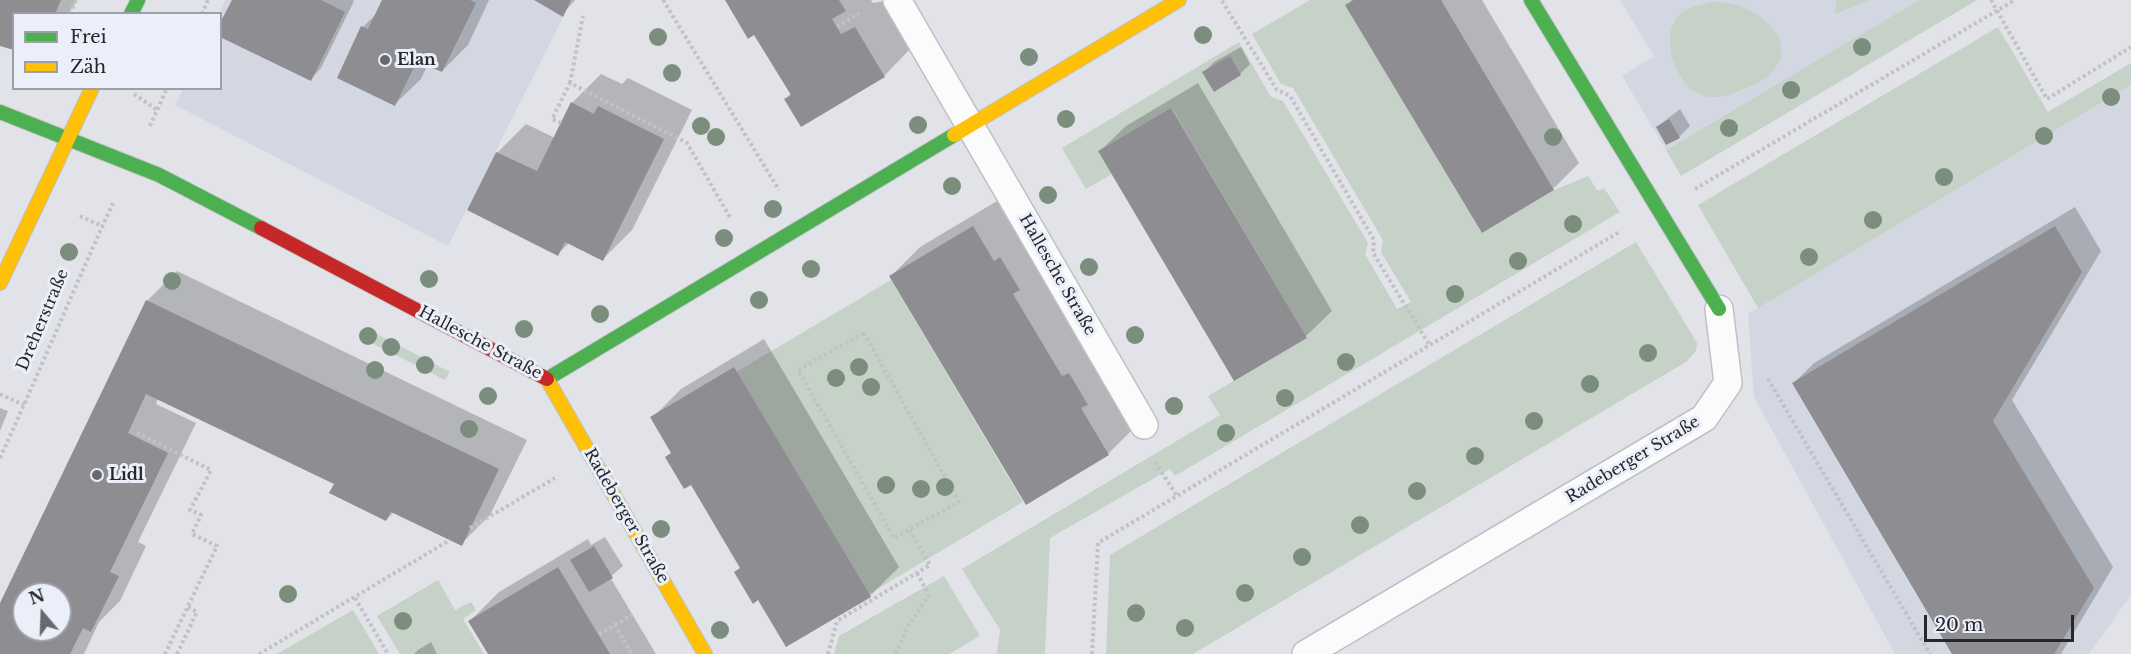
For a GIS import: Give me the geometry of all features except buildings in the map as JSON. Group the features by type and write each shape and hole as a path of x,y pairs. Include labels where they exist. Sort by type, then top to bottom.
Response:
{"street":[{"name":"Hallesche Straße","path":"0,112 159,175 547,379 1179,0"},
{"name":"Radeberger Straße","path":"1531,0 1719,309"},
{"path":"0,283 91,90"},
{"name":"Radeberger Straße","path":"547,379 705,654"}],"lane":[{"name":"Hallesche Straße","path":"897,0 1144,425"},
{"name":"Radeberger Straße","path":"1306,654 1704,418 1728,383 1719,309"}],"path":[{"path":"663,0 802,227"},
{"path":"1222,0 1277,90 1290,96 1374,240 1373,253 1430,346"},
{"path":"1991,0 2047,99 2131,47"},
{"path":"1092,654 1098,543 2015,0"},
{"path":"561,123 552,119 570,83 583,16"},
{"path":"570,83 687,142 752,256"},
{"path":"148,130 166,90"},
{"path":"135,94 157,110"},
{"name":"Dreherstraße","path":"0,458 51,347 62,314 117,195"},
{"path":"75,214 102,226"},
{"path":"864,333 959,502 909,529 894,538 798,370 864,333"},
{"path":"1766,375 1930,654"},
{"path":"0,394 24,405"},
{"path":"137,433 211,470 190,510 201,515 192,534 218,546 165,654"},
{"path":"470,528 592,457"},
{"path":"828,654 837,621 930,565 909,529"},
{"path":"259,654 450,540"},
{"path":"896,654 906,629 929,595 917,573"},
{"path":"355,597 388,654"},
{"path":"177,654 196,612 188,608"},
{"path":"599,634 629,617"},
{"path":"615,625 632,654"}],"shaded area":[{"path":"225,0 534,0 563,17 448,246 175,105 182,90 222,90 222,12 219,12"},
{"path":"1310,0 1354,0 1346,5 1482,233 1554,190 1588,176 1598,191 1604,188 1620,212 1175,476 1170,469 1050,538 1045,654 997,654 1000,630 962,569 1220,415 1208,396 1307,338 1172,108 1098,151 1112,174 1086,189 1062,148 1239,42 1271,97 1283,101 1368,243 1365,254 1397,309 1411,302 1381,252 1383,241 1380,235 1293,88 1281,84 1252,34"},
{"path":"1620,0 1919,0 1666,150 1622,76 1654,56"},
{"path":"1836,0 1871,0 1835,14"},
{"path":"1919,0 1977,0 1681,176 1666,150"},
{"path":"1711,2 1731,4 1750,10 1765,20 1776,32 1781,46 1779,61 1769,75 1749,87 1728,95 1714,97 1702,95 1691,89 1682,79 1671,53 1670,39 1672,26 1681,13"},
{"path":"1998,27 2048,112 2131,63 2131,85 1758,308 1698,205"},
{"path":"2131,85 2131,595 2089,654 1895,654 1754,397 1748,314"},
{"path":"1636,242 1697,343 1696,351 1686,362 1193,654 1106,654 1110,555"},
{"path":"891,280 1023,502 869,594 736,372"},
{"path":"365,328 450,372 445,380 360,337"},
{"path":"944,576 980,636 949,654 834,654 839,636"},
{"path":"438,580 455,610 471,602 476,610 463,619 484,654 400,654 377,616"},
{"path":"353,610 379,654 277,654"}],"traffic: fast":[{"path":"132,12 138,0"},
{"path":"1531,0 1719,309"},
{"path":"0,112 159,175 261,228"},
{"path":"547,379 954,135"}],"traffic: slow":[{"path":"954,135 1179,0"},
{"path":"0,283 91,90"},
{"path":"547,379 705,654"}],"traffic: jam":[{"path":"261,228 547,379"}],"place":[{"name":"Elan","path":"385,60"},
{"name":"Lidl","path":"97,475"}]}
